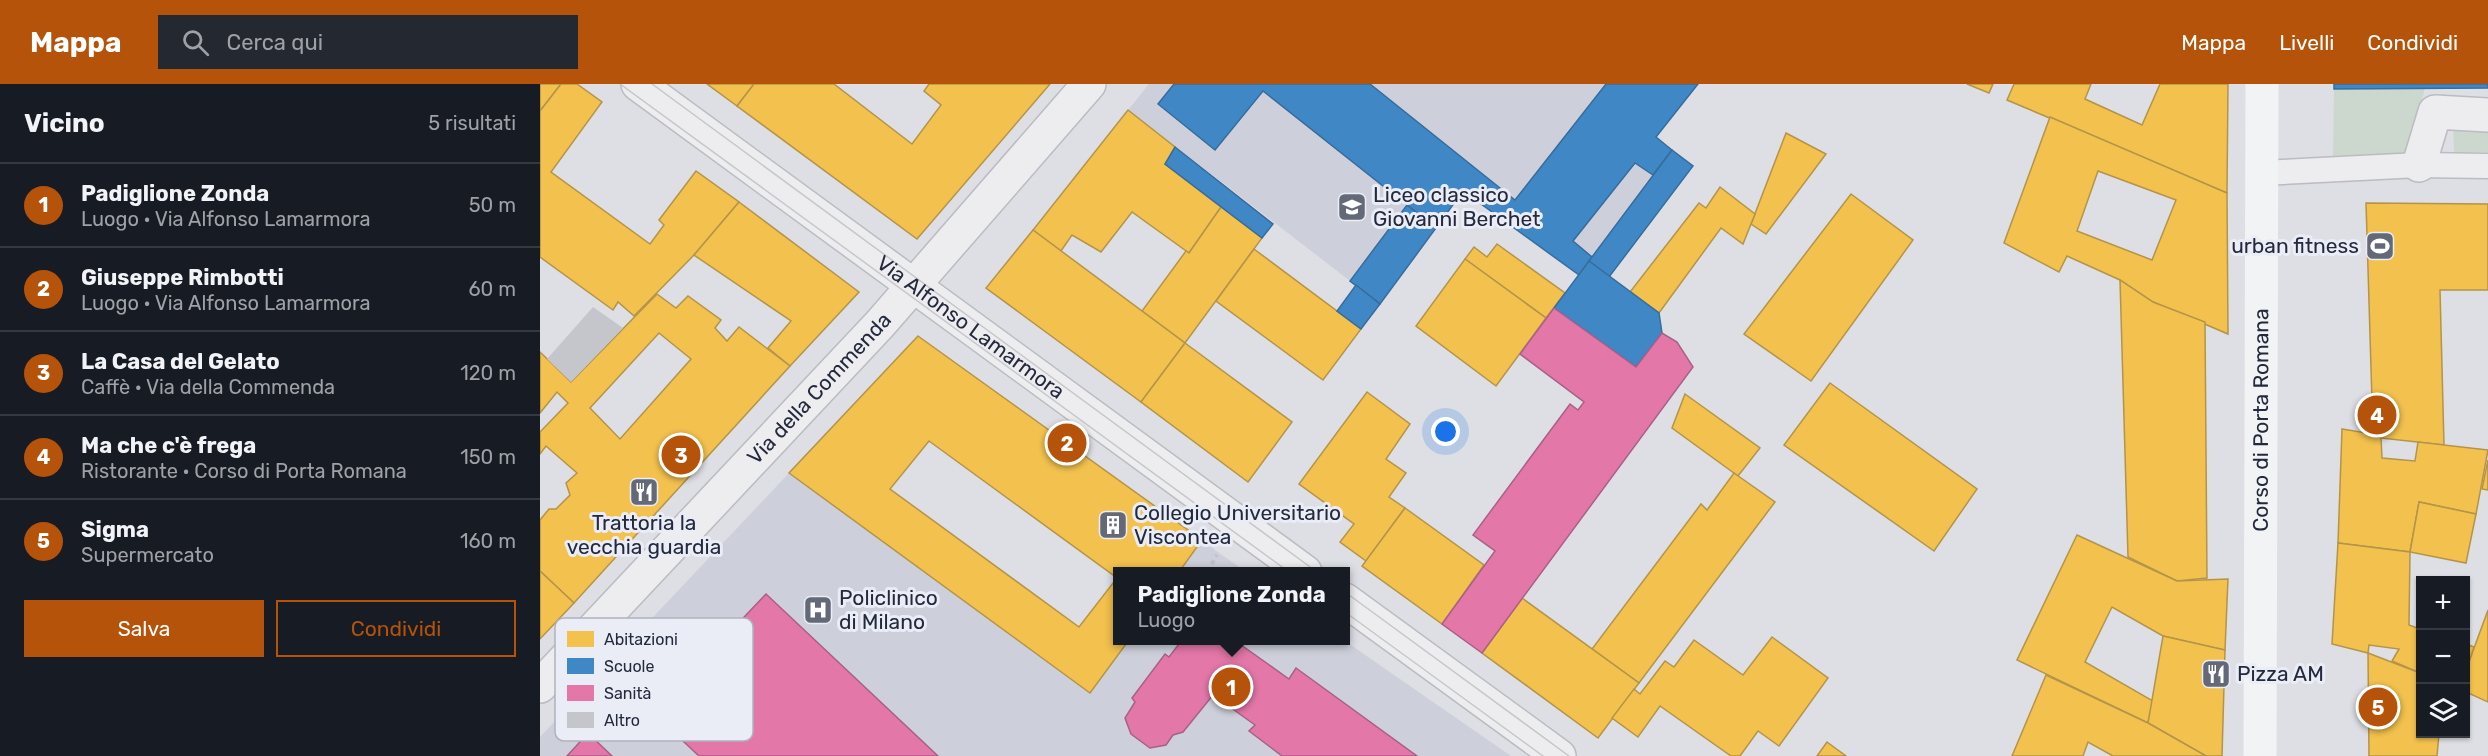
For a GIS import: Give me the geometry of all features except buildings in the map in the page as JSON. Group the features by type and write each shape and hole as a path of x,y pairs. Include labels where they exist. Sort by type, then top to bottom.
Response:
{"street":[{"name":"Via Alfonso Lamarmora","path":"638,84 1298,567"},
{"name":"Via della Commenda","path":"604,618 913,287 1089,84"},
{"name":"Corso di Porta Romana","path":"2260,756 2262,84"},
{"path":"2419,165 2435,112 2488,115"},
{"path":"1350,604 1559,756"},
{"name":"Via della Commenda","path":"540,686 555,670"}],"lane":[{"path":"2262,173 2419,165 2488,166"}],"path":[{"path":"1210,567 1218,553"}],"shaded area":[{"name":"Liceo classico Giovanni Berchet","path":"1149,84 1698,84 1656,137 1672,150 1579,275 1463,191 1380,304 1128,110"},
{"path":"2425,88 2408,152 2333,159 2334,89"},
{"path":"2488,104 2488,152 2454,152 2453,122"},
{"name":"Policlinico di Milano","path":"789,473 1090,693 1126,645 1350,644 1511,756 540,756 540,737 555,721 555,741 753,741 753,618 652,618"},
{"path":"1202,540 1239,567 1183,567"}],"tram line":[{"path":"620,84 1282,567"},
{"path":"652,84 1310,567"},
{"path":"1350,596 1569,756"},
{"path":"1350,616 1543,756"}],"place":[{"name":"Liceo classico Giovanni Berchet","path":"1352,207"},
{"name":"urban fitness","path":"2380,246"},
{"name":"Ma che c'è frega","path":"2377,415"},
{"name":"Giuseppe Rimbotti","path":"1067,443"},
{"name":"La Casa del Gelato","path":"681,455"},
{"name":"Trattoria la vecchia guardia","path":"644,492"},
{"name":"Collegio Universitario Viscontea","path":"1113,525"},
{"name":"Policlinico di Milano","path":"818,610"},
{"name":"Pizza AM","path":"2216,674"},
{"name":"Padiglione Zonda","path":"1231,687"},
{"name":"Sigma","path":"2378,707"}]}
